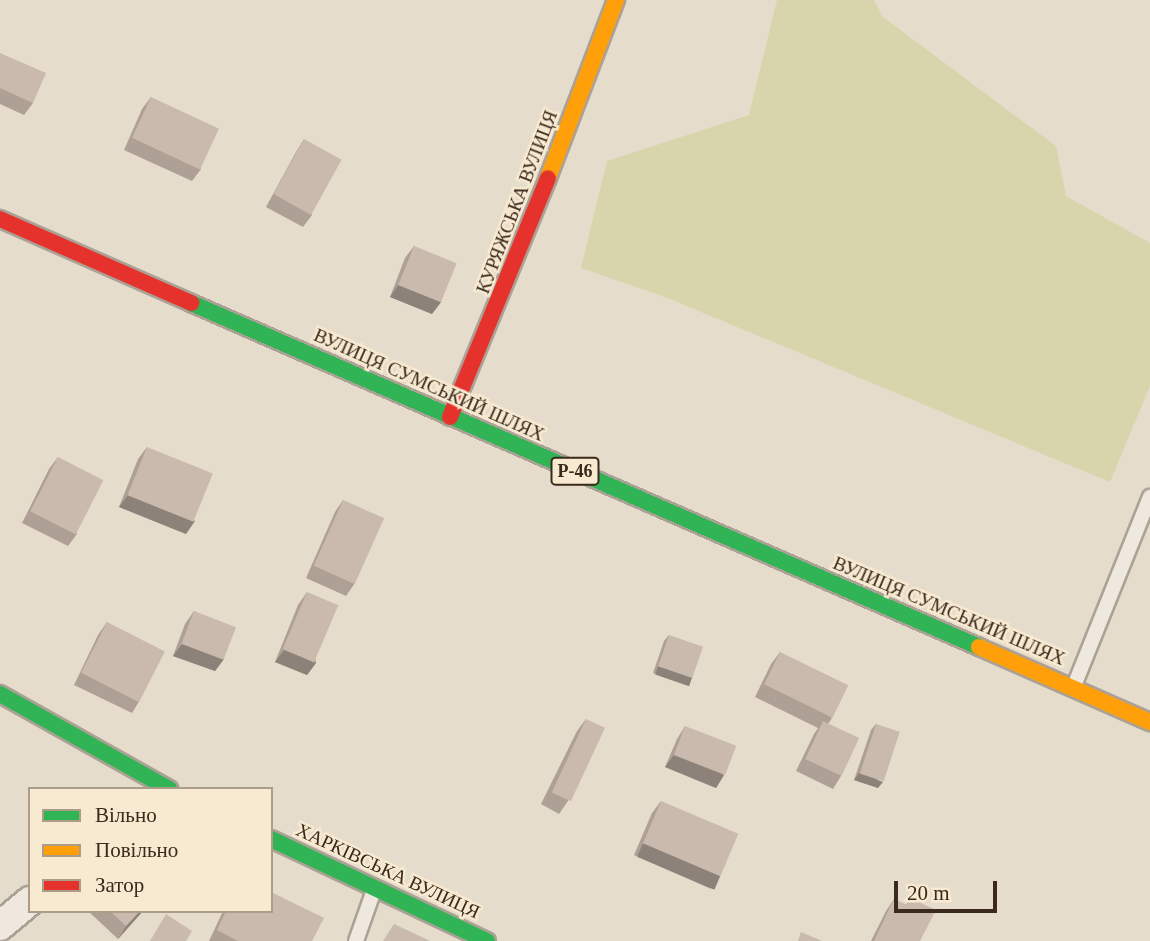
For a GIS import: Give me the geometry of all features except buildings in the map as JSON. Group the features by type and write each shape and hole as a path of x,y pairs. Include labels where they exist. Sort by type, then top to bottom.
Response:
{"main road":[{"name":"КУРЯЖСЬКА ВУЛИЦЯ","path":"450,417 498,309 616,0"},
{"name":"ВУЛИЦЯ СУМСЬКИЙ ШЛЯХ","path":"0,219 1150,722"},
{"path":"0,694 163,787"},
{"name":"ХАРКІВСЬКА ВУЛИЦЯ","path":"273,840 487,941"}],"street":[{"path":"0,926 28,903"}],"lane":[{"path":"1074,688 1150,497"},
{"path":"356,941 374,889"}],"shaded area":[{"path":"777,0 874,0 883,17 1056,146 1066,196 1150,243 1150,386 1110,482 665,297 581,268 607,161 749,115"}],"traffic: fast":[{"path":"191,303 979,647"},
{"path":"0,694 165,787"},
{"path":"273,840 487,941"}],"traffic: slow":[{"path":"548,178 616,0"},
{"path":"979,647 1150,722"}],"traffic: jam":[{"path":"450,417 548,178"},
{"path":"0,219 191,303"}]}
